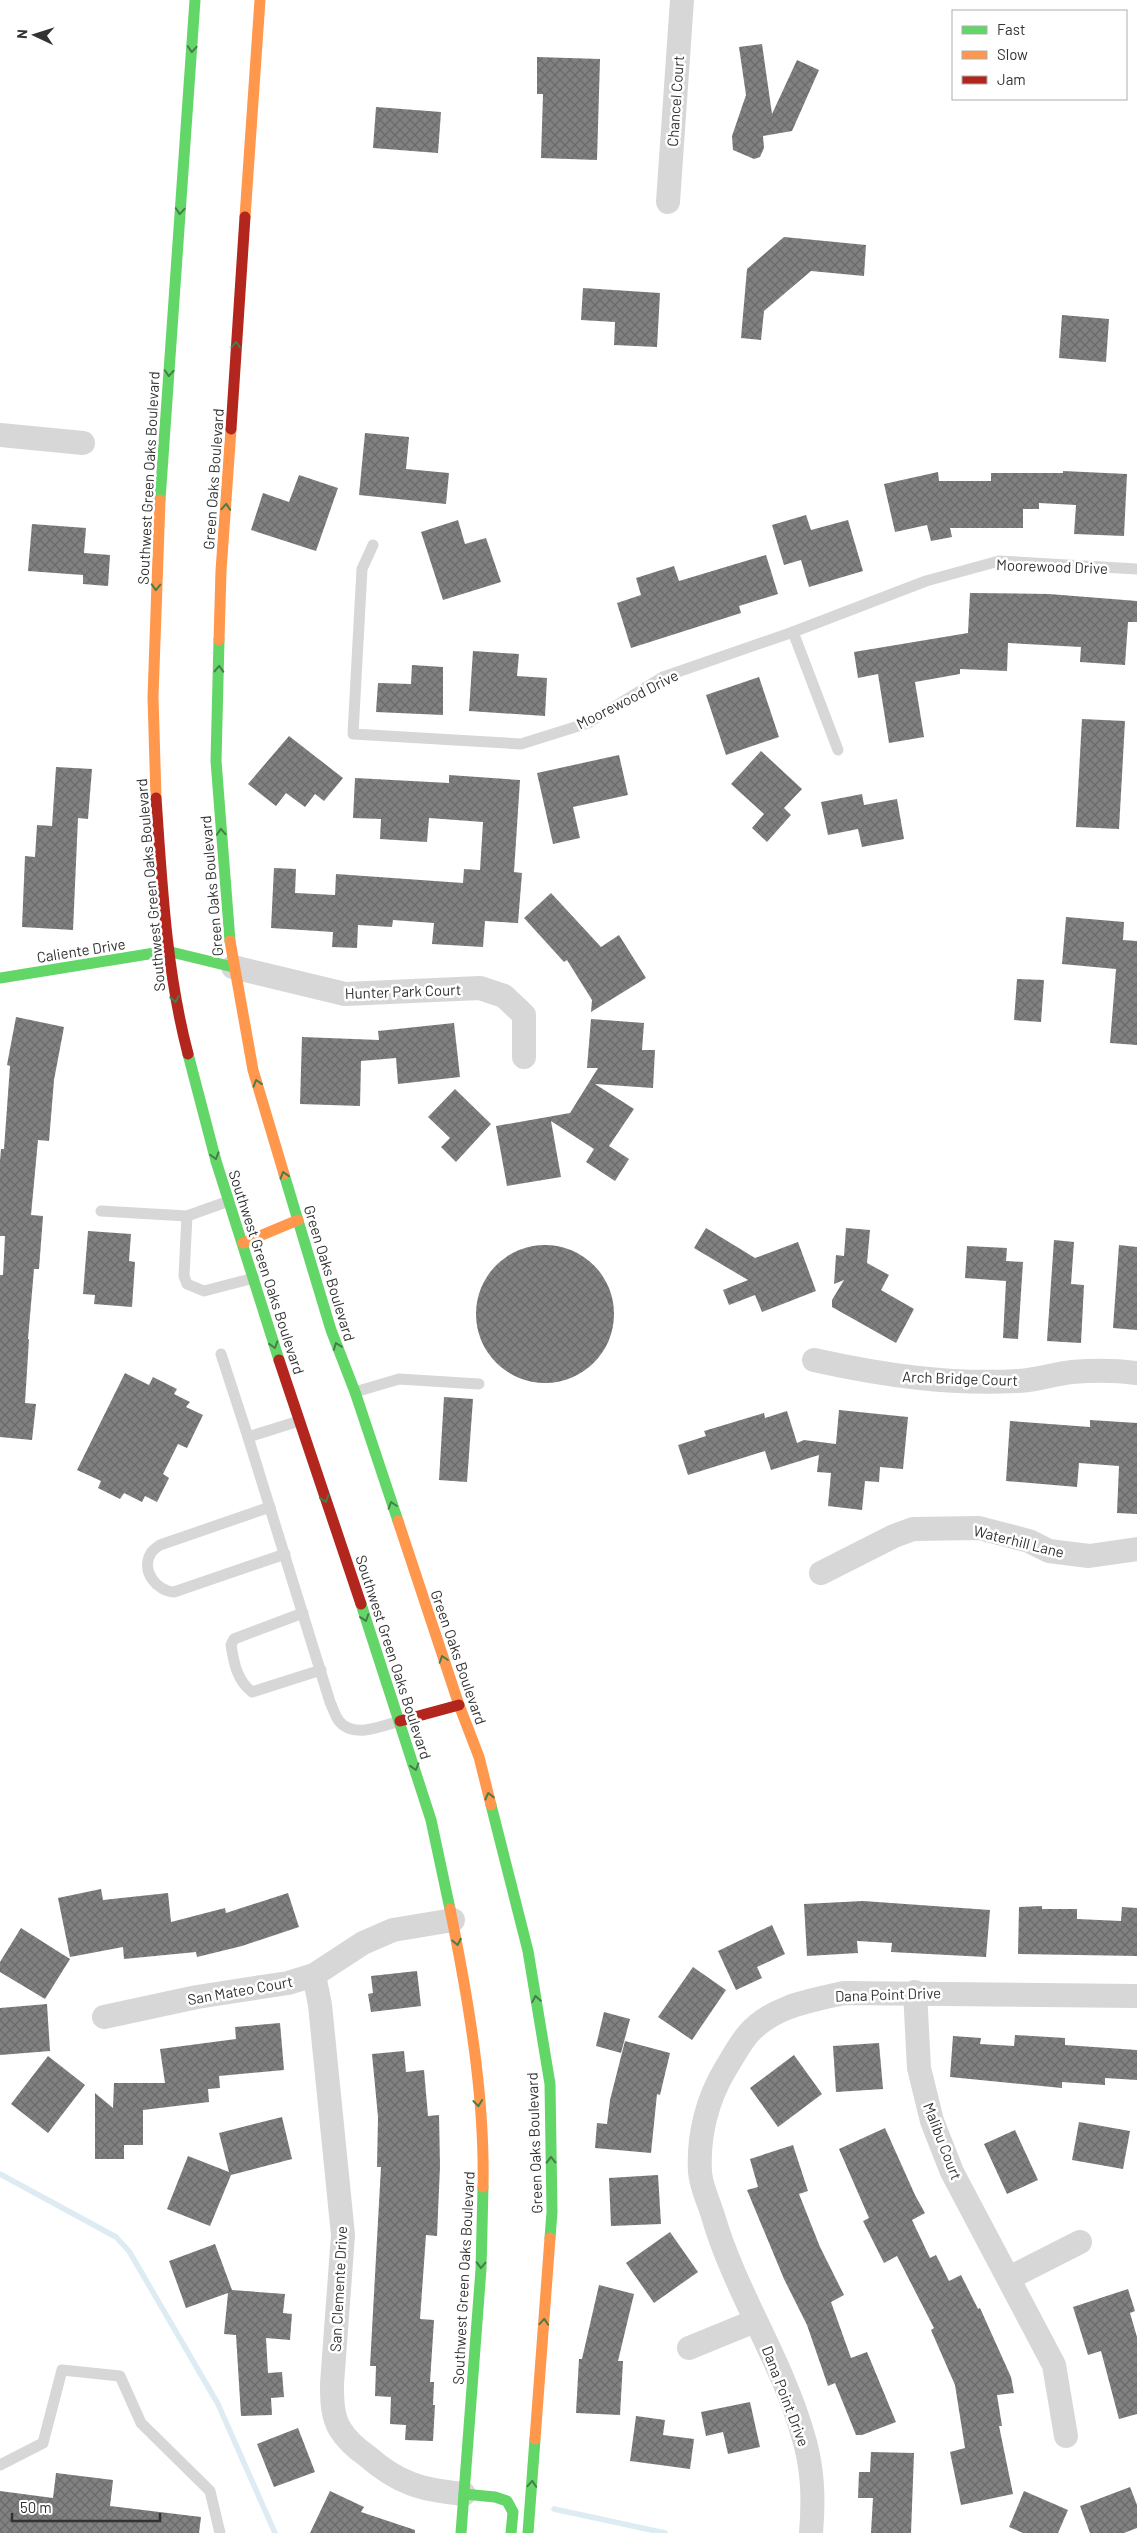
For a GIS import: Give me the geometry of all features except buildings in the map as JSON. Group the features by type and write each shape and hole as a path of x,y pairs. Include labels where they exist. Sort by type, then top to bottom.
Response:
{"main road":[{"name":"Southwest Green Oaks Boulevard","path":"195,0 160,494 153,687 154,767 167,951 176,1009 216,1161 298,1421 400,1720 430,1820 468,1997 484,2153 481,2269 461,2533"},
{"name":"Green Oaks Boulevard","path":"260,0 221,591 216,761 226,903 233,968 253,1070 331,1330 355,1392 478,1757 528,1952 550,2084 552,2212 528,2533"},
{"path":"167,951 233,968"},
{"name":"Caliente Drive","path":"0,978 167,951"},
{"path":"243,1243 298,1220"},
{"path":"400,1720 459,1705"},
{"path":"464,2494 495,2497 507,2501 513,2512 511,2533"}],"street":[{"name":"Chancel Court","path":"668,202 682,0"},
{"path":"0,435 82,443"},
{"name":"Hunter Park Court","path":"233,968 345,994 480,988 504,996 524,1015 524,1057"},
{"name":"Arch Bridge Court","path":"814,1360 875,1374 982,1382 1021,1381 1072,1372 1111,1370 1137,1372"},
{"name":"Waterhill Lane","path":"821,1573 894,1536 913,1529 979,1528 1029,1541 1049,1550 1090,1556 1137,1549"},
{"name":"San Mateo Court","path":"104,2017 197,1997 288,1984 314,1975 363,1943 393,1930 453,1920"},
{"name":"San Clemente Drive","path":"314,1975 320,2005 343,2235 332,2384 333,2405 340,2428 356,2448 382,2470 403,2482 432,2491 464,2494"},
{"name":"Dana Point Drive","path":"812,2533 811,2465 802,2431 787,2390 724,2254 700,2174 702,2139 707,2107 716,2084 748,2034 770,2014 802,2002 844,1993 915,1992 1137,1996"},
{"name":"Malibu Court","path":"915,1992 919,2068 932,2121 952,2172 1054,2365 1066,2436"},
{"path":"1008,2278 1080,2242"},
{"path":"689,2348 755,2321"}],"lane":[{"name":"Moorewood Drive","path":"373,546 362,569 352,734 521,744 588,723 663,677 793,632 926,581 999,561 1137,569"},
{"path":"793,632 838,750"},
{"path":"101,1211 187,1216 229,1201"},
{"path":"187,1216 184,1276 187,1284 204,1291 254,1278"},
{"path":"221,1354 321,1670 339,1721 353,1729 369,1729 400,1720"},
{"path":"355,1392 400,1379 479,1384"},
{"path":"248,1437 298,1421"},
{"path":"270,1507 160,1545 150,1554 148,1566 153,1583 163,1592 174,1592 285,1554"},
{"path":"303,1613 234,1639 231,1645 235,1669 245,1686 252,1692 321,1670"},
{"path":"0,2465 43,2443 62,2370 120,2376 141,2423 210,2491 220,2533"}],"waterway":[{"path":"0,2174 116,2237 129,2251 218,2404 275,2533"},
{"path":"554,2509 665,2533"}],"traffic: fast":[{"path":"160,500 195,0"},
{"path":"219,640 216,761 230,941"},
{"path":"0,978 167,951 233,967"},
{"path":"188,1054 216,1161 279,1360"},
{"path":"284,1174 331,1330 355,1392 398,1521"},
{"path":"361,1604 431,1820 450,1909"},
{"path":"491,1805 528,1951 550,2084 552,2212 550,2238"},
{"path":"461,2533 481,2269 483,2187"},
{"path":"528,2533 535,2439"},
{"path":"464,2494 495,2497 507,2501 513,2512 511,2533"}],"traffic: slow":[{"path":"245,217 260,0"},
{"path":"219,640 221,571 231,429"},
{"path":"156,798 153,697 160,500"},
{"path":"230,941 253,1070 284,1174"},
{"path":"243,1243 298,1220"},
{"path":"398,1521 459,1705 479,1757 491,1805"},
{"path":"450,1909 474,2047 481,2117 483,2187"},
{"path":"535,2439 550,2238"}],"traffic: jam":[{"path":"231,429 245,217"},
{"path":"156,798 166,927 175,991 188,1054"},
{"path":"279,1360 361,1604"},
{"path":"400,1721 459,1705"}]}
